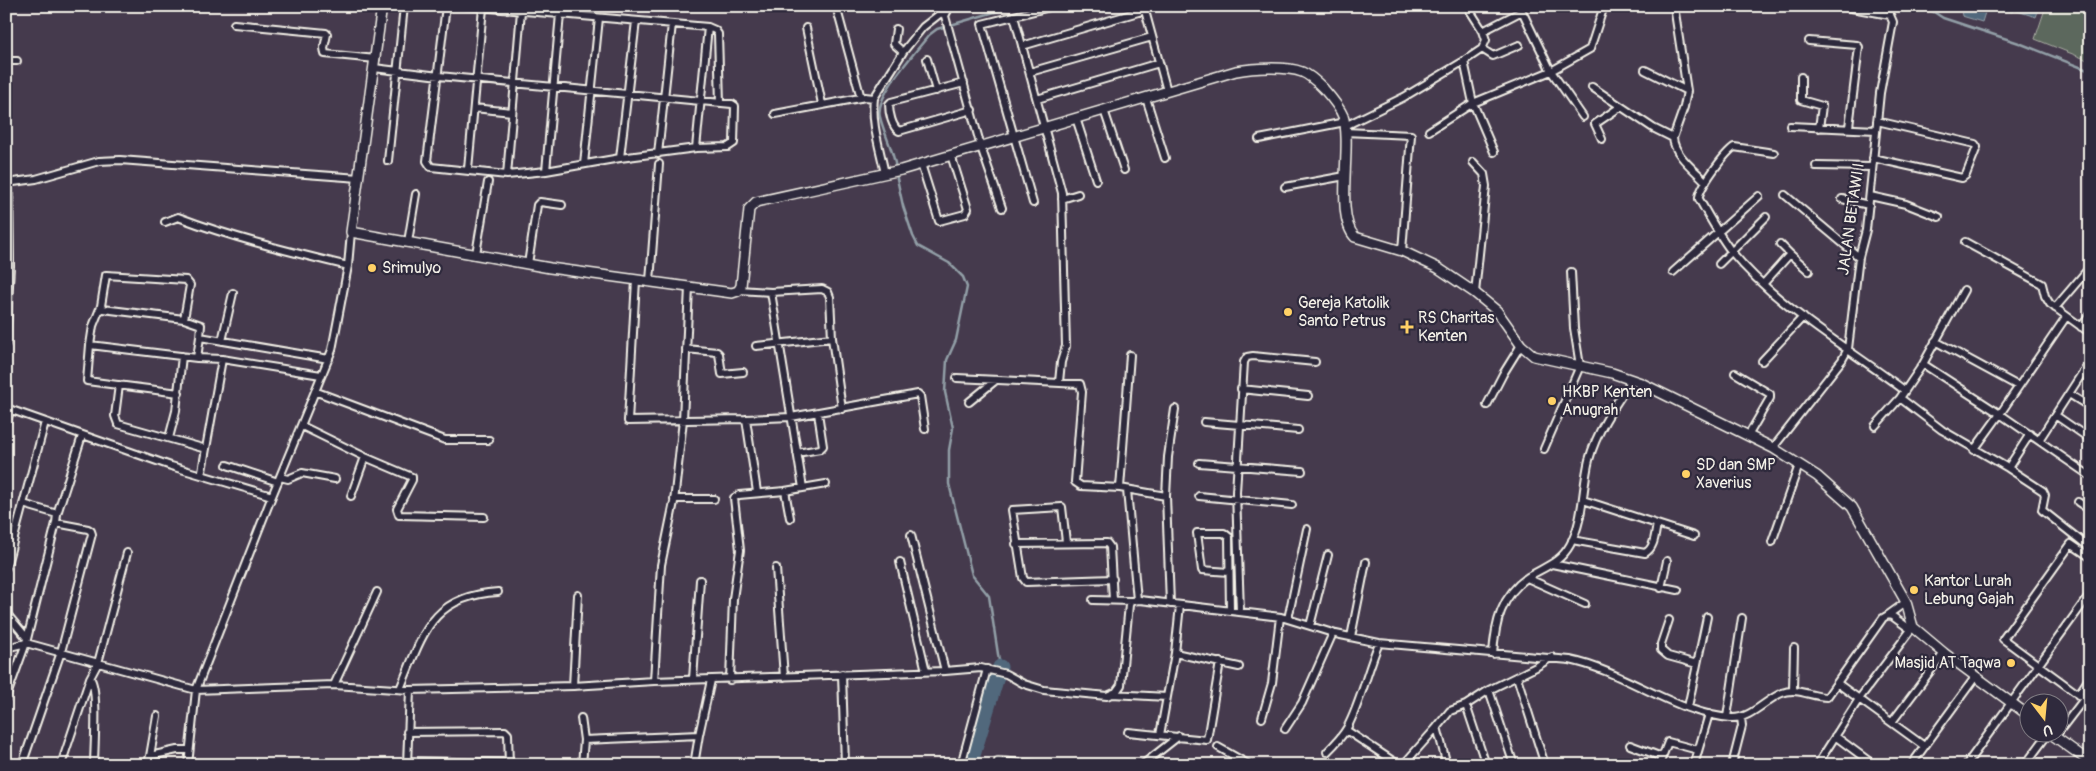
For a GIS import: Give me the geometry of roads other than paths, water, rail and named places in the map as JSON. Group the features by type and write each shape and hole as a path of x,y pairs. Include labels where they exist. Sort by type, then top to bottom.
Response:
{"street":[{"path":"188,765 183,750 189,689 270,496 306,428 319,392 321,375 329,358 356,232 360,178 376,65 382,6"},
{"path":"388,161 404,6"},
{"path":"234,24 326,33 325,54 376,65 397,72 439,76 553,88 732,104 735,106 734,143 728,147 696,148 620,158 546,171 507,175 431,166 428,164 439,76 446,6"},
{"path":"468,6 708,27 715,30 718,34 720,103"},
{"path":"836,6 861,98"},
{"path":"933,6 944,16 951,36 981,147 1002,208"},
{"path":"886,174 874,124 880,104 903,52 923,27 944,16 950,6"},
{"path":"1033,203 982,24 1054,6"},
{"path":"1345,127 1404,97 1482,49 1486,40 1483,31 1467,6"},
{"path":"1674,6 1687,91 1684,107 1673,138 1675,147 1683,158 1706,182"},
{"name":"JALAN BETAWI I","path":"1773,448 1842,360 1848,348 1859,257 1866,230 1877,121 1892,18 1890,15 1846,7"},
{"path":"468,169 483,8"},
{"path":"1022,46 1144,8 1167,92"},
{"path":"1483,31 1521,8 1551,71 1583,117"},
{"path":"1429,130 1473,103 1551,71 1590,49 1603,9"},
{"path":"507,175 521,11"},
{"path":"546,171 560,14"},
{"path":"1014,16 1038,99 1062,199 1066,346 1061,362 1059,382"},
{"path":"584,164 599,18"},
{"path":"620,158 636,21"},
{"path":"658,154 672,24"},
{"path":"696,148 708,27"},
{"path":"806,28 822,104"},
{"path":"896,29 894,44 903,52"},
{"path":"1030,72 1152,37"},
{"path":"1809,42 1857,45 1859,47 1850,127"},
{"path":"1482,49 1493,56 1519,45"},
{"path":"926,59 936,90"},
{"path":"6,61 17,61"},
{"path":"1464,61 1473,103 1494,152"},
{"path":"1038,99 1159,63"},
{"path":"739,290 749,209 753,203 901,170 1243,70 1293,70 1309,76 1339,108 1345,127 1348,225 1355,237 1402,251 1438,268 1475,293 1502,316 1521,345 1534,356 1632,380 1773,448 1829,486 1852,507 1906,602 1912,628 1859,699 1817,765"},
{"path":"1645,70 1687,91"},
{"path":"1800,77 1801,100 1822,106 1819,128"},
{"path":"775,114 861,98 880,104 964,83"},
{"path":"1592,87 1653,128 1673,138"},
{"path":"1146,98 1165,158"},
{"path":"880,104 895,128 899,131 972,110"},
{"path":"1602,139 1595,124 1620,107"},
{"path":"474,108 512,112"},
{"path":"1104,110 1124,170"},
{"path":"1076,118 1096,180"},
{"path":"1873,158 1962,178 1966,175 1977,147 1975,144 1877,121"},
{"path":"1790,126 1819,128 1850,127 1876,130"},
{"path":"1259,139 1345,127 1410,134 1402,251"},
{"path":"1774,153 1734,147 1726,154 1698,196 1731,251 1764,284 1803,317 1904,390"},
{"path":"921,164 940,221 968,212 951,155"},
{"path":"6,344 8,300 7,183 36,179 99,161 120,160 360,178"},
{"path":"1473,162 1484,174 1486,186 1475,293"},
{"path":"650,282 659,164"},
{"path":"1816,166 1872,167"},
{"path":"1285,187 1345,176"},
{"path":"476,254 488,182"},
{"path":"408,242 416,194"},
{"path":"1062,199 1078,194"},
{"path":"1785,195 1859,257"},
{"path":"1673,272 1758,196"},
{"path":"1870,196 1906,204 1939,217"},
{"path":"1842,199 1869,205"},
{"path":"528,264 537,205 540,202 562,205"},
{"path":"165,222 178,217 269,247 348,266"},
{"path":"1719,264 1766,217"},
{"path":"356,232 528,264 732,293 739,290 771,292 826,290 830,297 832,338 842,409"},
{"path":"1965,242 2042,284 2047,300 2090,333"},
{"path":"1780,244 1809,271"},
{"path":"1764,284 1790,254"},
{"path":"2055,308 2087,277 2090,267"},
{"path":"1544,448 1580,366 1572,309 1571,272"},
{"path":"179,393 87,381 93,326 102,306 106,275 186,280 190,285 184,320"},
{"path":"636,280 628,419 630,422 791,417 918,394 920,396 925,429"},
{"path":"654,681 661,565 674,499 682,420 689,287"},
{"path":"1875,426 1900,398 1923,364 1934,341 1964,290"},
{"path":"771,292 803,488"},
{"path":"222,341 232,293"},
{"path":"102,306 103,309 184,320 201,325 197,358"},
{"path":"2081,327 2090,315"},
{"path":"1974,450 2066,316"},
{"path":"1762,361 1803,317"},
{"path":"200,337 329,358"},
{"path":"756,346 832,338"},
{"path":"1934,341 2018,386"},
{"path":"90,345 197,358 222,359 321,375"},
{"path":"1487,406 1503,374 1521,345"},
{"path":"686,349 717,352 719,354 722,374 743,372"},
{"path":"1120,488 1130,355"},
{"path":"169,438 179,393 182,356"},
{"path":"1240,612 1236,501 1244,362 1247,357 1253,356 1315,362"},
{"path":"202,472 222,359"},
{"path":"2039,440 2090,361"},
{"path":"1923,364 2090,476"},
{"path":"1735,373 1770,394 1770,398 1748,436"},
{"path":"957,378 1078,384 1082,387 1075,482 1080,486 1120,488 1166,496"},
{"path":"969,402 996,380"},
{"path":"1493,654 1494,629 1498,616 1512,594 1527,578 1552,564 1564,554 1572,540 1583,500 1586,475 1594,445 1601,428 1632,380"},
{"path":"119,385 116,422 206,449"},
{"path":"1241,389 1308,396"},
{"path":"319,392 445,440 489,440"},
{"path":"2069,394 2090,407"},
{"path":"1900,398 1942,430 2008,468 2043,491 2045,494 2042,510 2088,546 2081,551"},
{"path":"6,426 8,409 82,436 270,496"},
{"path":"1170,604 1166,496 1168,457 1175,409"},
{"path":"797,453 820,449 823,446 818,413"},
{"path":"2055,415 2090,439"},
{"path":"746,419 757,492"},
{"path":"6,568 45,422"},
{"path":"1204,422 1298,430"},
{"path":"306,428 412,477 397,509 399,515 484,517"},
{"path":"2008,468 2030,434"},
{"path":"6,698 26,641 57,514 82,436"},
{"path":"351,496 366,457"},
{"path":"1199,464 1302,470"},
{"path":"227,465 279,479 302,473 335,479"},
{"path":"1772,542 1799,465"},
{"path":"730,680 733,599 740,550 734,498 738,495 757,492 785,491 826,484"},
{"path":"1127,490 1134,601"},
{"path":"785,491 790,518"},
{"path":"1200,496 1292,505"},
{"path":"674,499 714,499"},
{"path":"1583,500 1694,536"},
{"path":"2078,502 2090,510"},
{"path":"23,504 57,514"},
{"path":"1066,542 1063,508 1050,507 1012,510 1016,544 1023,578 1026,582 1113,579"},
{"path":"22,765 61,652 92,534 92,531 88,529 56,523"},
{"path":"1572,540 1645,553 1652,547 1657,524"},
{"path":"1288,619 1307,529"},
{"path":"1229,572 1202,570 1197,533 1224,533 1228,535 1229,572 1230,611"},
{"path":"911,535 945,671"},
{"path":"1016,544 1102,542 1108,544 1113,579 1113,600"},
{"path":"2068,720 2087,701 2003,638 2071,544 2090,557"},
{"path":"61,765 90,678 98,663 127,553"},
{"path":"1310,626 1328,555"},
{"path":"1661,588 1667,561"},
{"path":"900,562 926,671"},
{"path":"1351,637 1366,562"},
{"path":"1552,564 1678,590"},
{"path":"776,568 784,676"},
{"path":"1527,578 1585,604"},
{"path":"692,680 700,580"},
{"path":"334,686 377,592"},
{"path":"400,689 424,634 439,612 465,597 498,592"},
{"path":"1966,765 2090,594"},
{"path":"574,686 578,595"},
{"path":"1093,600 1170,604 1280,617 1379,644 1552,657 1591,665 1688,707 1709,714 1727,717 1741,717 1782,693 1793,690 1827,698 1880,622 1906,602"},
{"path":"1112,694 1118,690 1122,683 1129,605 1134,601"},
{"path":"1160,735 1175,653 1180,605"},
{"path":"6,613 26,641"},
{"path":"1888,615 1912,628 2018,707"},
{"path":"1262,718 1272,683 1280,617"},
{"path":"1688,707 1707,617"},
{"path":"1727,717 1742,618"},
{"path":"1670,620 1661,644 1661,650 1668,656 1697,664"},
{"path":"1285,728 1302,703 1334,633"},
{"path":"6,648 26,641 189,689 334,686 410,690 574,686 654,681 730,680 784,676 945,671 971,668 988,669 1006,674 1024,684 1044,690 1104,696 1112,694 1167,698"},
{"path":"1327,752 1346,730 1379,644"},
{"path":"1793,690 1794,648"},
{"path":"1175,653 1239,667"},
{"path":"1892,722 1944,653"},
{"path":"1403,765 1449,712 1466,705 1552,657"},
{"path":"1128,732 1207,740 1220,662"},
{"path":"961,765 988,669"},
{"path":"842,674 845,765"},
{"path":"1517,676 1545,765"},
{"path":"1911,765 1976,676"},
{"path":"2078,695 2090,677"},
{"path":"90,678 94,683 96,695 94,765"},
{"path":"694,765 711,680"},
{"path":"1837,684 1924,746"},
{"path":"407,732 506,731 508,734 509,764 407,763 407,732 410,690"},
{"path":"1490,690 1514,765"},
{"path":"1466,705 1486,765"},
{"path":"1694,765 1709,714"},
{"path":"147,765 157,716"},
{"path":"1732,765 1742,726 1741,717"},
{"path":"580,718 584,740 582,765"},
{"path":"1437,727 1447,765"},
{"path":"1346,730 1399,765"},
{"path":"584,740 699,734"},
{"path":"1142,765 1179,736"},
{"path":"1835,736 1874,765"},
{"path":"1660,765 1670,741 1698,750"},
{"path":"2025,765 2045,744"},
{"path":"2067,744 2090,762"},
{"path":"1630,745 1662,757"},
{"path":"1218,747 1250,765"},
{"path":"150,756 183,750"},
{"path":"998,761 1050,765"}],"water":[{"path":"1960,6 1987,6 1982,22 1962,16"},
{"path":"1998,6 2040,6 2036,17 2014,10 2012,12"}],"waterway":[{"path":"896,169 880,117 880,108 883,98 897,74 929,35 937,29 1015,6"},
{"path":"1920,6 1943,18 2019,43 2090,71"},
{"path":"896,174 903,206 918,246 949,263 963,277 967,287 956,340 947,360 945,392 953,428 949,450 949,484 972,575 989,596 1000,667"},
{"path":"970,765 1000,667"}],"place":[{"name":"Srimulyo","path":"372,268"},
{"name":"Gereja Katolik Santo Petrus","path":"1288,312"},
{"name":"RS Charitas Kenten","path":"1407,327"},
{"name":"HKBP Kenten Anugrah","path":"1552,401"},
{"name":"SD dan SMP Xaverius","path":"1686,474"},
{"name":"Kantor Lurah Lebung Gajah","path":"1914,590"},
{"name":"Masjid AT Taqwa","path":"2011,663"}]}
